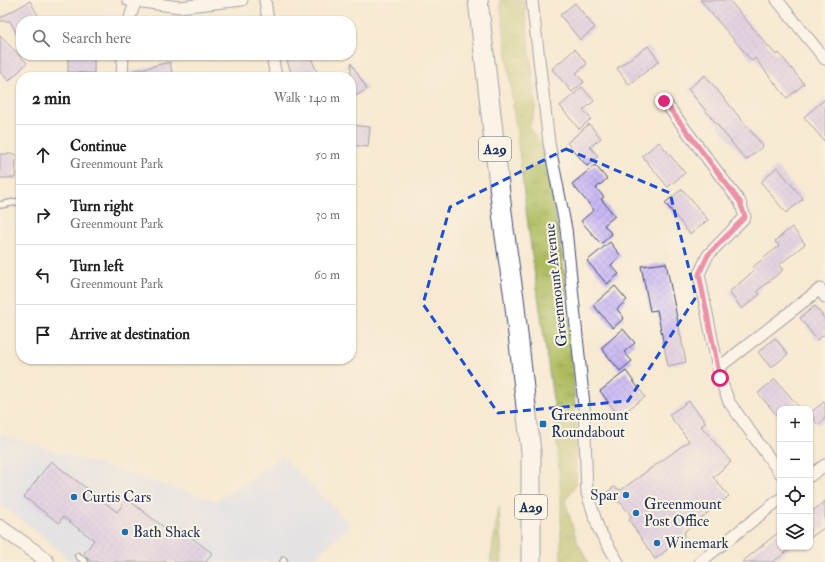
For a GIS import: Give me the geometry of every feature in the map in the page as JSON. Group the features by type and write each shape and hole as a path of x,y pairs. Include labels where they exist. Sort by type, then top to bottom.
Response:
{"highway":[{"name":"A29","path":"478,0 531,452 531,562"}],"street":[{"path":"130,16 131,1 180,7 242,0"},
{"path":"265,0 267,16"},
{"name":"Greenmount Avenue","path":"532,0 549,143 566,229 584,405 587,493 599,530 618,562"},
{"path":"777,0 825,58"},
{"path":"122,72 123,60"},
{"path":"273,60 275,72"},
{"path":"664,101 740,202 745,217 708,255 699,274 718,368 729,402 777,469"},
{"path":"718,368 820,289 825,297"},
{"path":"813,474 825,465"},
{"path":"700,562 777,502"},
{"path":"0,527 37,553 47,562"}],"lane":[{"path":"0,205 16,202"},
{"path":"78,556 85,562"}],"highlighted area":[{"path":"566,149 670,193 696,297 628,401 498,413 423,304 450,207"}],"shaded area":[{"path":"0,434 217,501 282,456 351,525 311,562 71,562 44,537 0,504"}],"green space":[{"path":"500,0 524,0 536,107 529,128 541,143 558,230 568,300 576,425 576,485 565,501 577,541 588,562 561,562 561,498 554,405 530,241"},
{"path":"499,507 502,562 490,562"}],"building":[{"path":"700,0 729,0 776,55 779,53 804,84 787,98 755,58 752,61"},
{"path":"30,1 38,16 16,16 16,32 10,21 0,21 0,18"},
{"path":"575,3 595,28 580,40 560,15"},
{"path":"0,36 16,52 16,60 24,60 27,63 18,72 16,72 16,74 9,81 0,72"},
{"path":"648,46 659,61 629,85 617,68"},
{"path":"575,49 587,64 576,73 584,82 572,92 552,69"},
{"path":"68,60 94,60 94,72 68,72"},
{"path":"312,60 317,72 291,72 287,61"},
{"path":"170,62 172,72 129,72"},
{"path":"351,63 367,89 356,96 356,72 351,72"},
{"path":"705,75 763,146 746,160 688,89"},
{"path":"582,87 594,101 583,110 591,119 579,129 560,106"},
{"path":"825,99 825,142 804,117"},
{"path":"589,124 601,138 590,147 598,156 587,166 567,143"},
{"path":"356,126 370,127 368,147 356,146"},
{"path":"659,142 685,173 668,187 642,156"},
{"path":"0,154 16,154 15,178 0,178"},
{"path":"595,165 607,179 596,188 604,197 601,199 615,216 604,225 612,234 601,244 581,221 594,210 572,184"},
{"path":"777,167 803,199 786,213 761,182"},
{"path":"682,189 708,220 690,234 665,203"},
{"path":"792,227 805,244 779,265 783,270 757,291 760,294 742,309 729,292 755,270 753,267 779,246 775,241"},
{"path":"610,242 621,256 611,265 619,274 607,284 587,261"},
{"path":"666,263 686,362 668,366 657,310 650,311 641,266"},
{"path":"615,286 627,300 617,309 624,318 613,328 593,305"},
{"path":"815,306 825,319 825,334 817,340 800,318"},
{"path":"623,329 635,343 624,352 632,361 620,371 601,348"},
{"path":"775,338 788,354 771,368 758,352"},
{"path":"626,371 645,397 619,416 600,391"},
{"path":"775,379 798,406 777,406 777,415 758,393"},
{"path":"689,401 706,423 701,426 731,462 713,477 729,496 685,531 684,537 655,559 629,520 632,517 621,503 610,499 607,492 614,487 621,490 689,441 669,415"},
{"path":"825,401 825,419 818,425 813,418 813,411"},
{"path":"51,461 117,512 127,499 174,535 179,528 212,553 206,562 92,562 83,555 94,540 63,517 59,523 24,497"},
{"path":"825,501 825,527 813,536 813,514 813,511"},
{"path":"777,533 777,550 789,550 773,562 742,562"}],"place":[{"name":"Greenmount Roundabout","path":"543,424"},
{"name":"Spar","path":"626,495"},
{"name":"Curtis Cars","path":"74,497"},
{"name":"Greenmount Post Office","path":"636,513"},
{"name":"Bath Shack","path":"125,532"},
{"name":"Winemark","path":"657,543"}],"route":[{"path":"664,101 740,202 745,217 708,255 699,274 720,378"}]}
